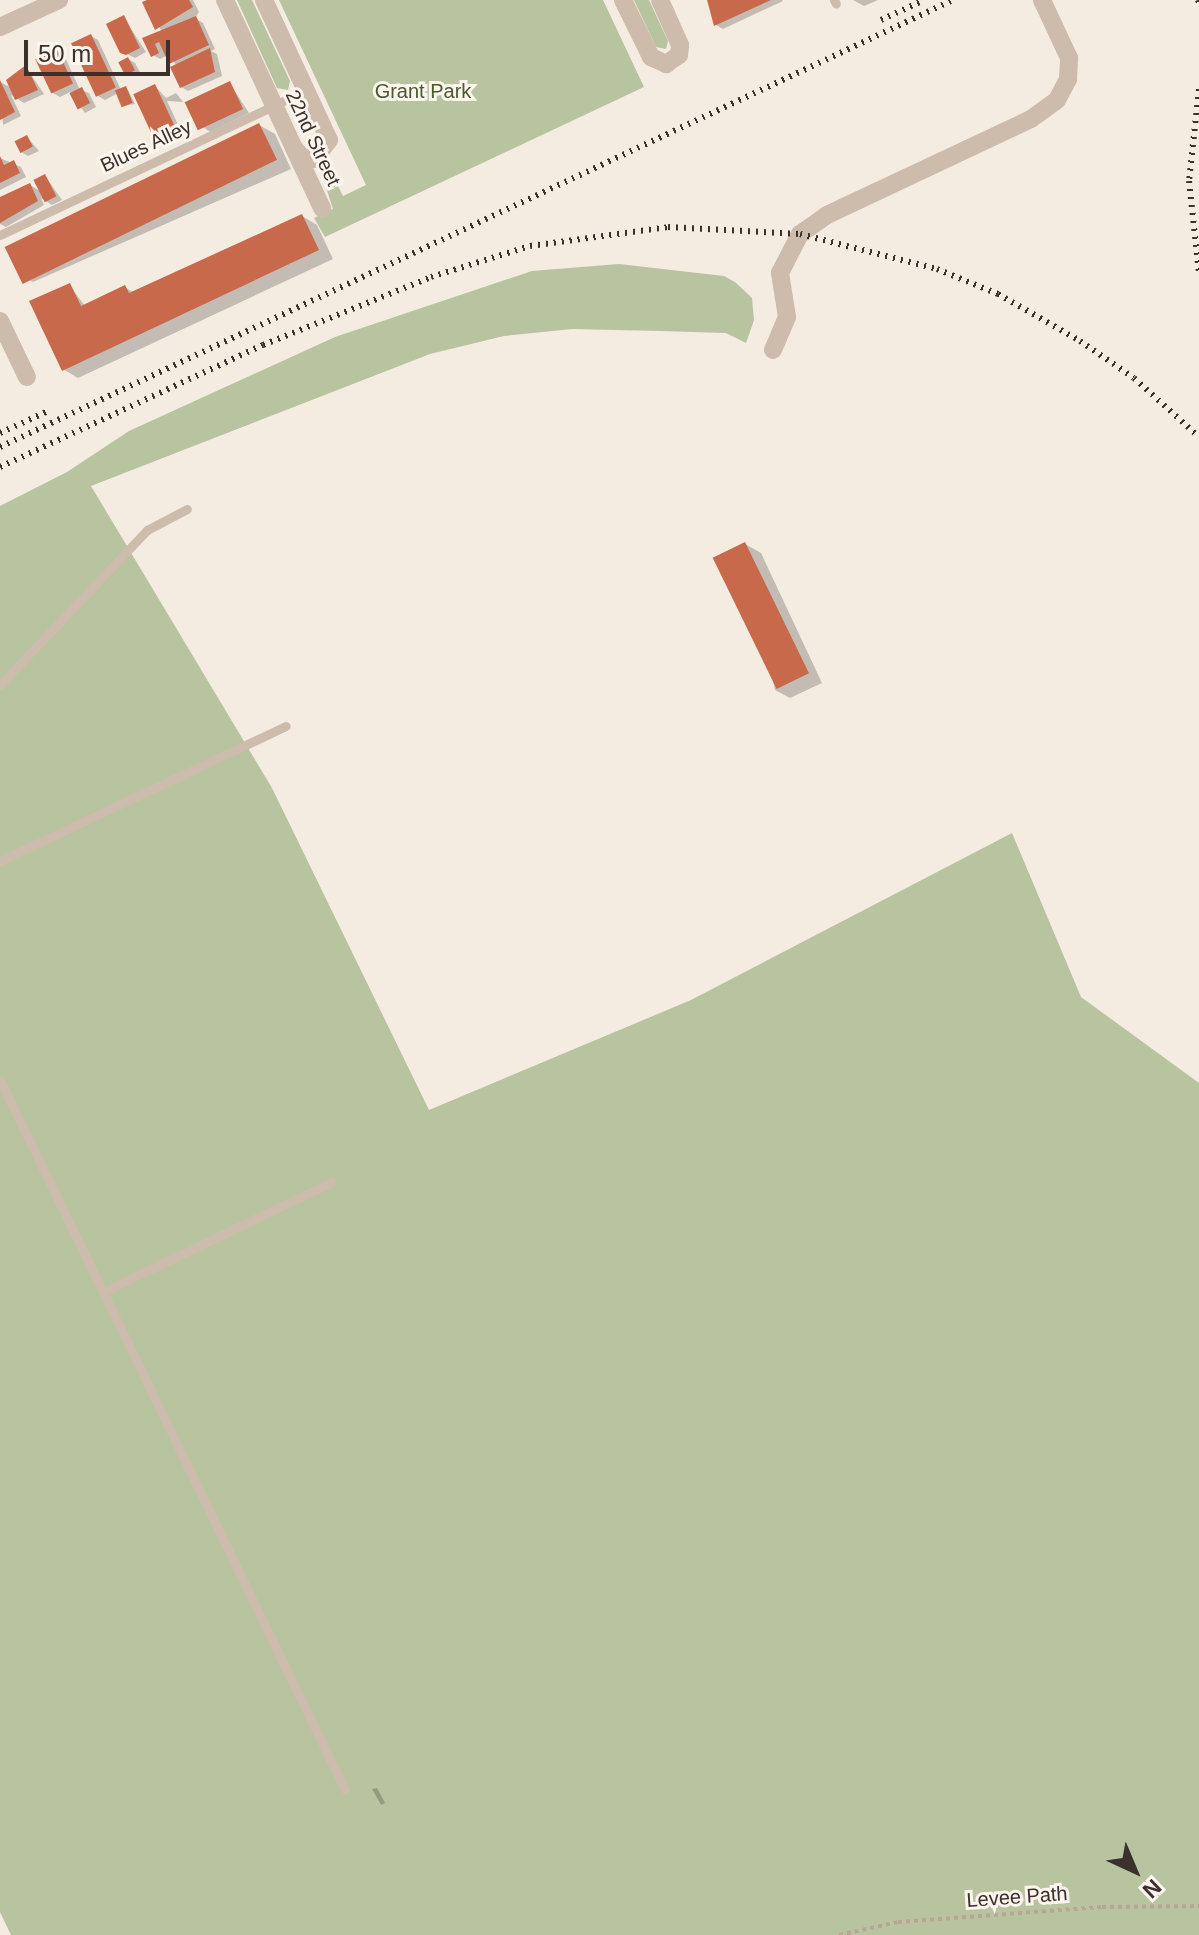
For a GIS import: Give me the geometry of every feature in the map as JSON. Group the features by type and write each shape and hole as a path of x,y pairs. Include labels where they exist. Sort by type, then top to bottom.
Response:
{"street":[{"path":"0,27 59,0"},
{"name":"22nd Street","path":"225,0 322,208"},
{"name":"22nd Street","path":"264,0 328,134 328,146 320,156 302,157 294,148"},
{"path":"623,0 651,57 666,64 679,55 680,45 660,0"},
{"path":"773,350 787,317 780,273 800,234 827,215 1031,119 1057,100 1068,79 1069,58 1042,0"},
{"path":"0,321 27,377"}],"lane":[{"name":"Blues Alley","path":"0,235 307,90"},
{"path":"0,685 147,530 187,509"},
{"path":"0,861 286,726"},
{"path":"0,1080 345,1790"},
{"path":"103,1292 332,1182"}],"path":[{"name":"Levee Path","path":"839,1935 898,1922 1102,1907 1199,1906"}],"green space":[{"path":"237,0 252,0 290,81 288,90 277,88"},
{"name":"Grant Park","path":"279,0 603,0 644,87 325,237 314,218 333,209 321,172 331,172 343,196 366,185"},
{"path":"634,0 649,0 668,41 666,49 656,47"},
{"path":"619,264 724,276 735,282 752,298 754,320 746,343 726,333 660,331 572,329 504,336 430,354 91,486 272,788 429,1110 691,1000 1012,833 1081,997 1199,1083 1199,1935 11,1935 0,1912 0,506 67,472 129,431 335,337 532,271"}],"building":[{"path":"189,0 193,7 155,30 142,2"},
{"path":"707,0 771,0 714,26"},
{"path":"124,15 140,48 126,55 120,53 106,24"},
{"path":"196,16 209,45 169,64 159,42 155,44 159,53 151,57 142,38"},
{"path":"91,34 116,87 96,97 71,43"},
{"path":"210,48 215,72 180,88 170,67"},
{"path":"57,49 73,83 51,94 35,59"},
{"path":"128,57 135,70 125,75 118,62"},
{"path":"26,65 38,90 15,100 6,80"},
{"path":"0,80 15,112 0,120"},
{"path":"230,81 243,109 198,130 185,102"},
{"path":"155,84 174,125 152,135 133,94"},
{"path":"126,86 133,103 122,107 115,90"},
{"path":"82,87 90,103 78,109 70,93"},
{"path":"259,123 277,160 23,284 5,247"},
{"path":"27,135 33,147 20,153 15,141"},
{"path":"0,156 4,165 14,160 20,173 0,183"},
{"path":"45,174 56,196 45,202 33,180"},
{"path":"30,183 38,201 0,223 0,197"},
{"path":"302,214 319,250 62,371 29,301 70,283 81,306 125,285 129,293"},
{"path":"745,542 809,673 777,689 713,558"}],"railway":[{"path":"881,20 924,0"},
{"path":"0,447 953,0"},
{"path":"1199,89 1189,181 1199,273"},
{"path":"0,467 263,345 431,277 530,246 668,227 800,234 937,269 998,294 1080,341 1134,378 1199,437"},
{"path":"0,433 48,411"}]}
